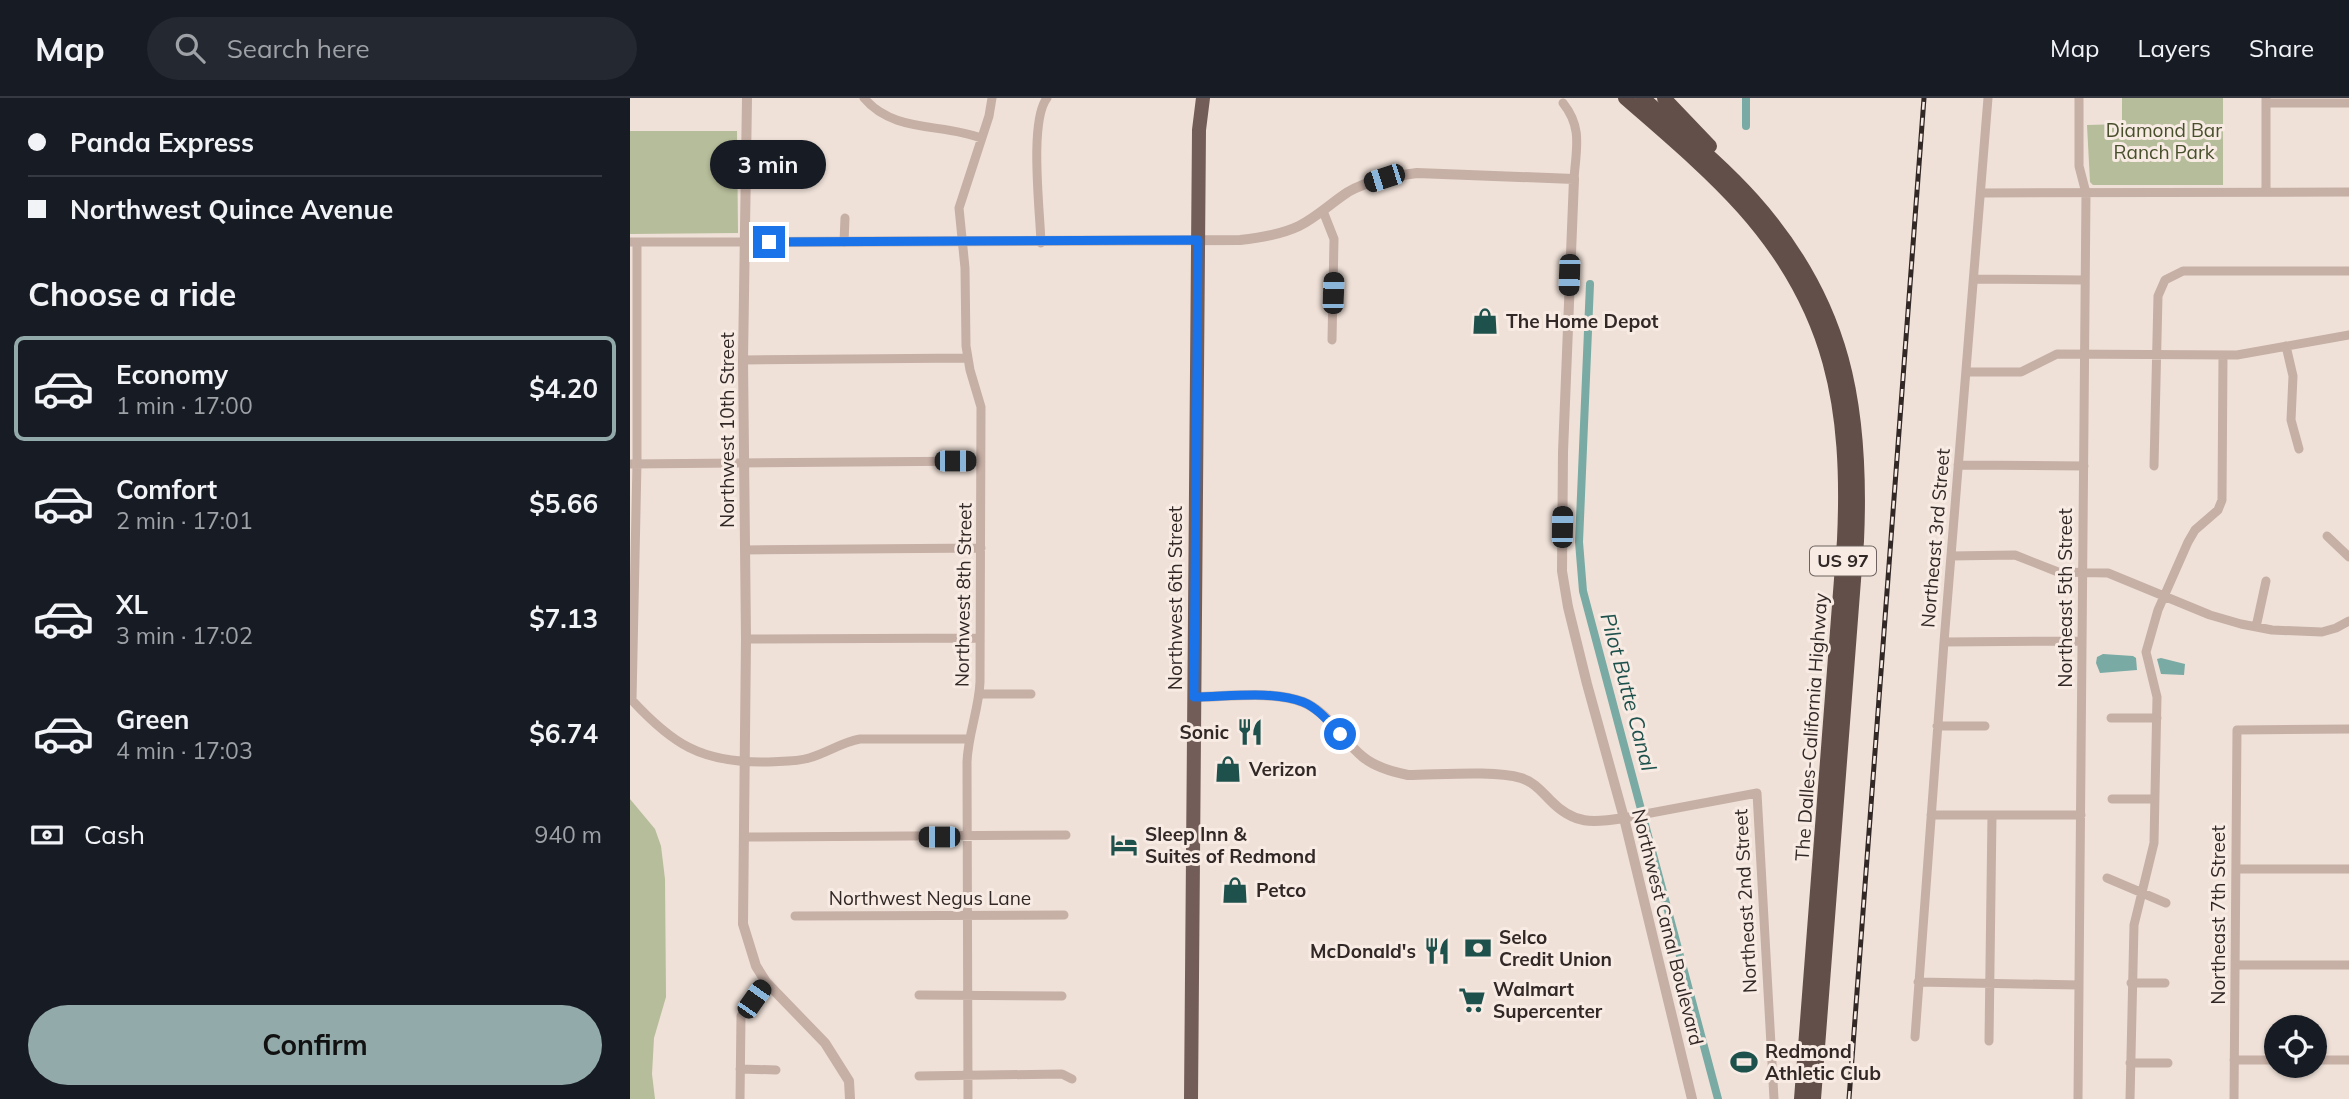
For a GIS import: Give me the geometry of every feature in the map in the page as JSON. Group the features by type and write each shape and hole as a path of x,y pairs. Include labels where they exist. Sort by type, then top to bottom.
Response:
{"highway":[{"path":"1614,98 1682,149"},
{"name":"The Dalles-California Highway","path":"1625,98 1741,206 1767,236 1797,281 1816,321 1832,366 1840,404 1845,447 1844,540 1801,1099"},
{"name":"The Dalles-California Highway","path":"1643,98 1719,166 1778,230 1809,277 1827,314 1845,365 1853,404 1858,445 1857,541 1814,1099"},
{"path":"1664,98 1725,162 1752,199"}],"main road":[{"name":"Northwest 6th Street","path":"1191,1099 1199,130 1203,98"}],"street":[{"name":"Northwest 10th Street","path":"747,98 743,360 746,639 743,924 756,966 766,982 825,1043 849,1081 850,1099"},
{"path":"864,98 889,118 910,125 969,133 981,138"},
{"name":"Northwest 8th Street","path":"968,1099 968,739 979,694 981,407 966,346 965,268 959,208 960,198 989,116 992,98"},
{"path":"1041,243 1038,120 1041,105 1047,98"},
{"name":"Northeast 3rd Street","path":"1915,1037 1937,726 1988,98"},
{"name":"Northeast 5th Street","path":"2078,1099 2086,193 2079,166 2079,98"},
{"path":"2266,192 2266,101 2349,103"},
{"name":"Northwest Canal Boulevard","path":"1563,103 1575,119 1576,130 1563,452 1562,571 1587,684 1627,818 1692,1099"},
{"path":"968,739 860,739 809,758 745,762 715,758 663,733 631,699 634,242 1041,243 1240,240 1262,238 1298,226 1350,191 1397,175 1417,173 1574,179"},
{"path":"1981,193 2349,192"},
{"path":"1323,211 1334,239 1332,340"},
{"path":"844,242 845,218"},
{"path":"2154,466 2158,296 2165,279 2183,271 2349,271"},
{"path":"1974,279 2085,279"},
{"path":"1966,372 2021,372 2056,354 2237,355 2349,335"},
{"path":"2286,346 2293,376 2291,420 2299,449"},
{"path":"2130,1099 2134,925 2154,843 2157,696 2146,652 2158,610 2188,542 2195,530 2218,510 2222,500 2223,355"},
{"path":"743,360 968,358"},
{"path":"634,464 981,461"},
{"path":"1958,465 2084,466"},
{"path":"2327,536 2349,556"},
{"path":"745,550 981,548"},
{"path":"1951,556 2015,555 2058,572 2108,573 2210,615 2256,627 2287,632 2322,632 2349,621"},
{"path":"2256,627 2266,581"},
{"path":"746,639 980,638"},
{"path":"1944,642 2082,641"},
{"path":"979,694 1031,694"},
{"path":"1194,697 1272,696 1303,702 1326,719 1365,759 1392,772 1408,775 1506,775 1531,783 1571,817 1588,822 1627,818"},
{"path":"2111,718 2157,718"},
{"path":"1937,726 1985,726"},
{"name":"Northeast 7th Street","path":"2234,1099 2237,730 2349,729"},
{"name":"Northeast 2nd Street","path":"1627,818 1757,793 1774,1099"},
{"path":"2112,799 2155,799"},
{"path":"1931,815 2081,816"},
{"path":"1989,1041 1992,816"},
{"path":"745,837 1066,835"},
{"path":"2236,869 2349,869"},
{"path":"2107,878 2166,903"},
{"name":"Northwest Negus Lane","path":"795,916 1064,915"},
{"path":"2235,965 2349,965"},
{"path":"740,1099 741,1016 766,982"},
{"path":"1918,982 2079,985"},
{"path":"2131,983 2165,983"},
{"path":"919,995 1062,996"},
{"path":"2234,1060 2264,1060"},
{"path":"2327,1060 2349,1060"},
{"path":"2130,1063 2168,1063"},
{"path":"740,1069 776,1070"},
{"path":"919,1076 1062,1074 1072,1079"}],"green space":[{"name":"Diamond Bar Ranch Park","path":"2122,98 2223,98 2223,185 2093,185 2090,182 2087,125 2122,124"},
{"path":"630,131 737,131 738,233 630,234"},
{"path":"630,799 655,829 661,846 665,879 666,997 654,1038 652,1074 655,1099 630,1099"}],"water":[{"path":"2103,654 2133,656 2136,658 2137,670 2100,673 2096,663 2097,657"},
{"path":"2157,659 2185,664 2184,675 2161,674"}],"waterway":[{"name":"Pilot Butte Canal","path":"1746,98 1746,126"},
{"name":"Pilot Butte Canal","path":"1590,284 1579,542 1583,591 1718,1099"}],"railway":[{"path":"1849,1099 1924,98"}],"place":[{"name":"The Home Depot","path":"1485,321"},
{"name":"Sonic","path":"1250,732"},
{"name":"Verizon","path":"1228,769"},
{"name":"Sleep Inn & Suites of Redmond","path":"1124,845"},
{"name":"Petco","path":"1235,890"},
{"name":"Selco Credit Union","path":"1478,948"},
{"name":"McDonald's","path":"1437,951"},
{"name":"Walmart Supercenter","path":"1472,1000"},
{"name":"Redmond Athletic Club","path":"1744,1062"}],"route":[{"path":"769,242 1041,243 1198,240 1194,697 1285,697 1314,708 1340,734"}]}
